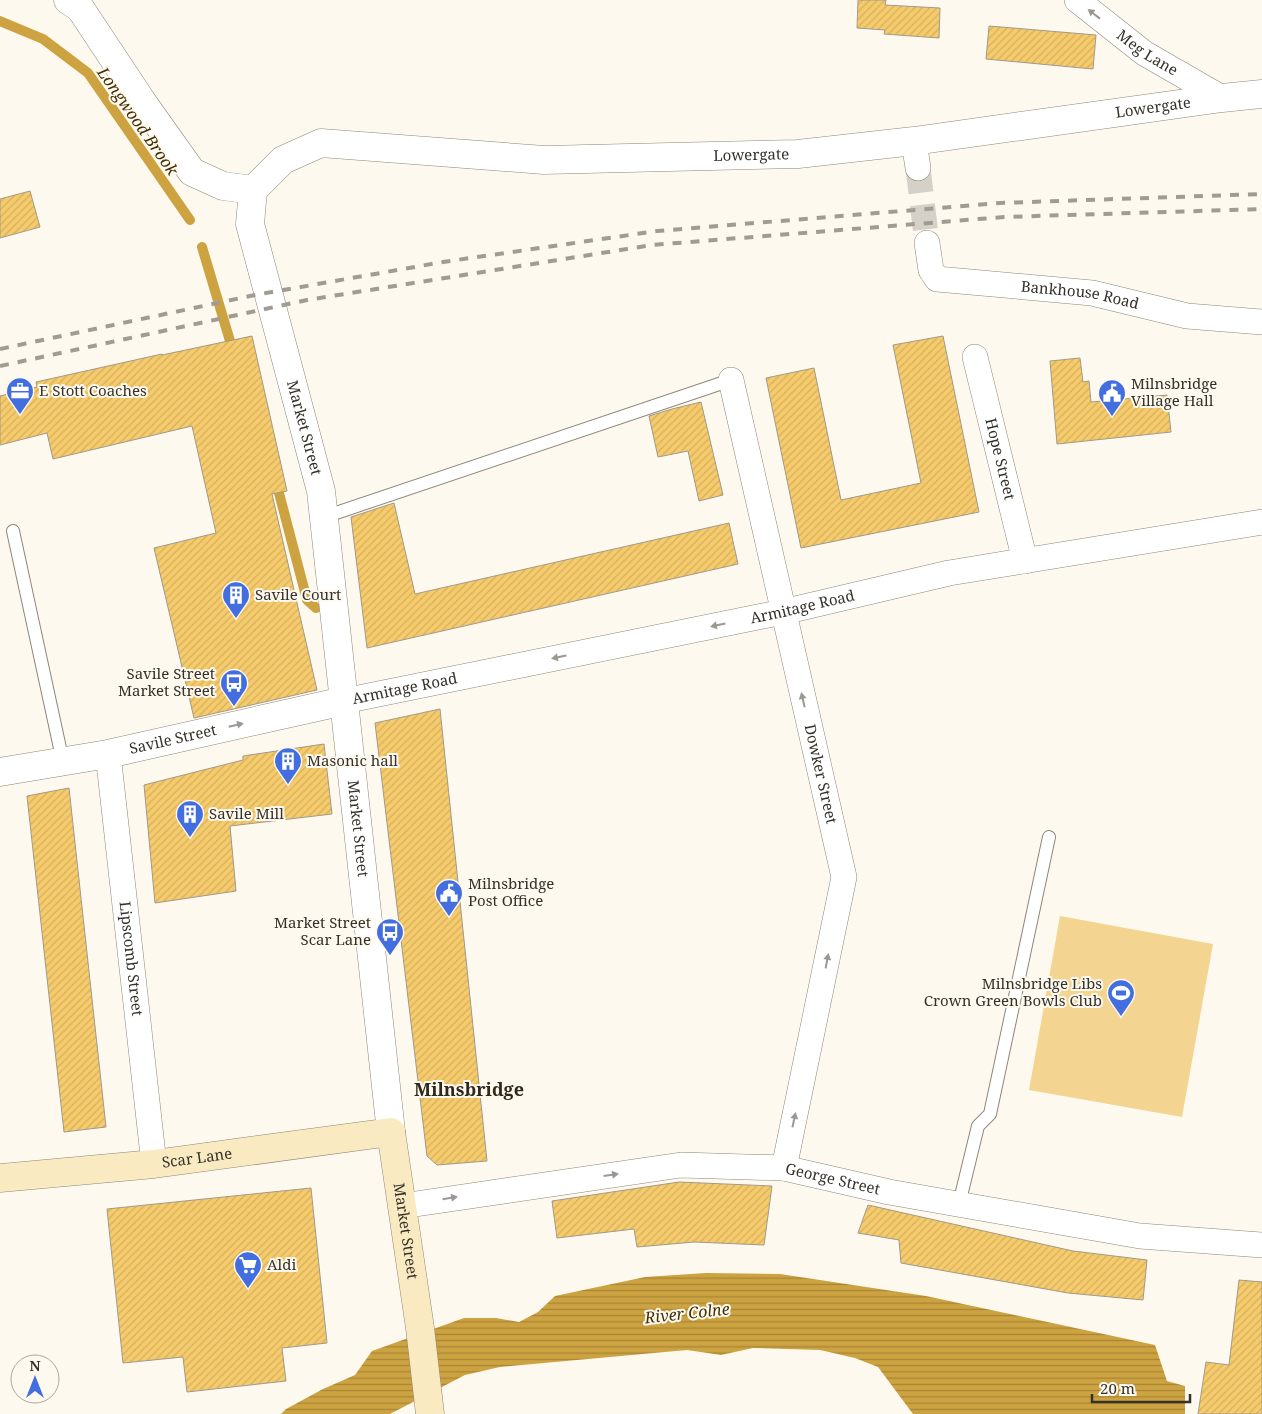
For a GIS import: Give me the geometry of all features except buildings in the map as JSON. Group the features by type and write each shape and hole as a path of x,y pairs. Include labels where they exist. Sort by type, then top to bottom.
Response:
{"main road":[{"name":"Scar Lane","path":"0,1178 154,1164 391,1132"},
{"name":"Market Street","path":"391,1132 420,1328 430,1414"}],"street":[{"path":"68,0 80,8 142,103 192,172 223,186 253,190"},
{"name":"Meg Lane","path":"1077,0 1144,53 1222,98"},
{"name":"Lowergate","path":"253,190 283,160 321,143 544,160 798,154 914,141 1262,94"},
{"path":"914,141 918,168"},
{"name":"Market Street","path":"253,190 250,224 321,491 391,1132"},
{"name":"Bankhouse Road","path":"927,242 931,270 937,279 1092,293 1187,316 1262,322"},
{"name":"Hope Street","path":"975,357 1025,561"},
{"name":"Dowker Street","path":"731,380 844,877 784,1168"},
{"name":"Armitage Road","path":"344,701 783,612 949,573 1262,522"},
{"name":"Savile Street","path":"0,772 108,754 344,701"},
{"name":"Lipscomb Street","path":"108,754 154,1164"},
{"name":"George Street","path":"402,1206 681,1165 784,1168 889,1192 1140,1236 1262,1245"}],"lane":[{"path":"324,517 731,380"},
{"path":"13,531 63,762"},
{"path":"959,1204 978,1126 990,1114 1048,837"}],"shaded area":[{"name":"Milnsbridge Libs Crown Green Bowls Club","path":"1060,916 1213,944 1182,1117 1029,1090"}],"water":[{"name":"River Colne","path":"706,1273 780,1274 926,1296 1155,1345 1167,1381 1185,1386 1185,1414 913,1414 878,1367 855,1358 820,1350 753,1348 721,1355 687,1350 500,1367 465,1375 390,1414 281,1414 286,1409 323,1389 355,1375 372,1351 464,1318 496,1318 519,1322 538,1312 555,1296 645,1277"}],"waterway":[{"name":"Longwood Brook","path":"0,21 43,39 88,73 190,220"},
{"name":"Longwood Brook","path":"202,247 230,341"},
{"path":"279,493 307,600 316,608"}],"tunnel":[{"path":"918,168 927,243"}],"railway":[{"path":"0,349 255,295 443,262 657,231 1000,203 1262,194"},
{"path":"0,366 307,300 652,245 1004,217 1262,209"}],"place":[{"name":"E Stott Coaches","path":"20,415"},
{"name":"Milnsbridge Village Hall","path":"1112,417"},
{"name":"Savile Court","path":"236,619"},
{"name":"Savile Street Market Street","path":"234,707"},
{"name":"Masonic hall","path":"288,785"},
{"name":"Savile Mill","path":"190,838"},
{"name":"Milnsbridge Post Office","path":"449,917"},
{"name":"Market Street Scar Lane","path":"390,956"},
{"name":"Milnsbridge Libs Crown Green Bowls Club","path":"1121,1017"},
{"name":"Aldi","path":"248,1289"}],"district":[{"name":"Milnsbridge","path":"469,1090"}]}
